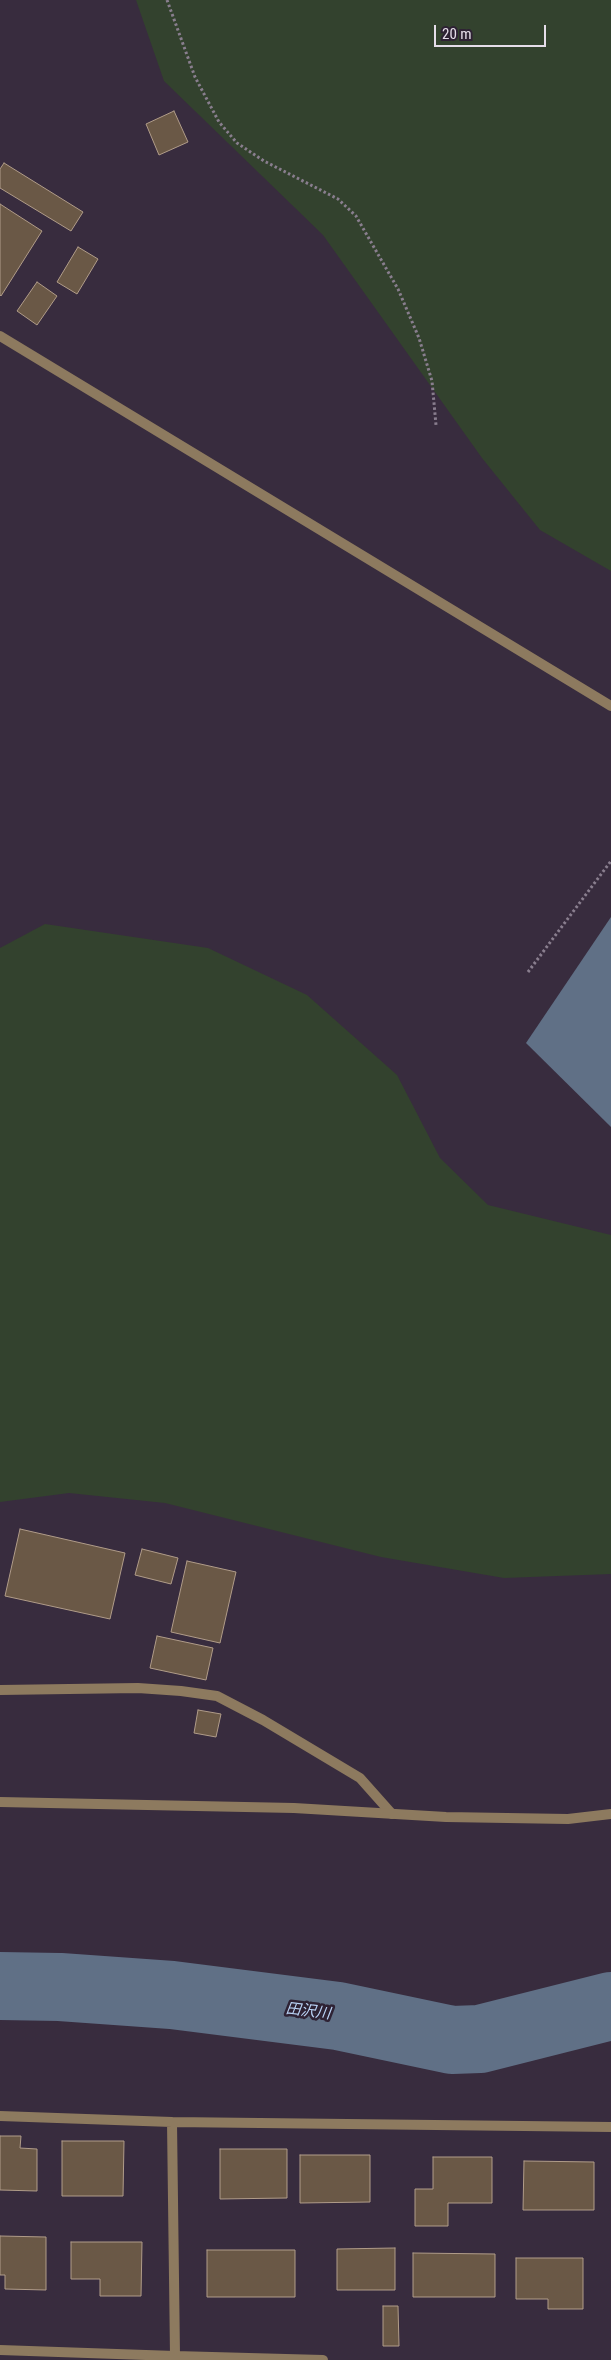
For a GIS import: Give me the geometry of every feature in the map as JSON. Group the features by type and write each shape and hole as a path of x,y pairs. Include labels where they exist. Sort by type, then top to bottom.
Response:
{"street":[{"path":"0,336 611,706"},
{"path":"0,1690 138,1688 217,1696 262,1720 360,1778 392,1814"},
{"path":"0,1802 294,1808 392,1814 568,1819 611,1814"},
{"path":"0,2116 172,2122 611,2127"},
{"path":"172,2122 175,2358"},
{"path":"0,2350 175,2358 323,2360"}],"path":[{"path":"167,0 195,77 219,122 237,143 264,162 338,199 356,216 398,289 419,338 432,381 436,425"},
{"path":"528,972 611,861"}],"green space":[{"path":"136,0 611,0 611,571 540,530 482,458 323,235 164,81"},
{"path":"45,924 208,948 307,995 397,1075 440,1158 488,1205 611,1235 611,1574 504,1578 381,1557 165,1503 69,1493 0,1502 0,948"}],"water":[{"path":"611,917 611,1127 526,1043"}],"building":[{"path":"174,111 188,142 159,155 146,124"},
{"path":"4,163 83,212 71,231 0,188 0,169"},
{"path":"0,204 42,231 1,296 0,295"},
{"path":"78,247 98,259 77,294 57,282"},
{"path":"37,282 57,296 37,325 17,311"},
{"path":"20,1529 125,1553 110,1619 5,1596"},
{"path":"142,1549 178,1558 171,1584 135,1575"},
{"path":"187,1561 236,1572 220,1643 171,1632"},
{"path":"157,1636 213,1648 206,1680 150,1668"},
{"path":"198,1710 221,1714 216,1737 194,1733"},
{"path":"0,2136 21,2136 20,2148 37,2149 37,2191 0,2190"},
{"path":"62,2141 124,2141 123,2196 62,2196"},
{"path":"220,2149 287,2149 287,2198 220,2199"},
{"path":"300,2155 370,2155 370,2202 300,2203"},
{"path":"433,2157 492,2157 492,2203 448,2203 448,2226 415,2226 415,2189 433,2189"},
{"path":"524,2161 594,2162 594,2210 523,2210"},
{"path":"0,2236 46,2237 46,2290 5,2289 5,2275 0,2275"},
{"path":"71,2242 142,2242 141,2296 100,2296 100,2279 71,2279"},
{"path":"395,2248 395,2290 337,2290 337,2249"},
{"path":"207,2250 295,2250 295,2297 207,2297"},
{"path":"413,2253 495,2254 495,2297 413,2297"},
{"path":"516,2258 583,2258 583,2309 548,2309 548,2299 516,2299"},
{"path":"383,2306 398,2306 399,2346 383,2346"}],"waterway":[{"name":"田沢川","path":"0,1986 60,1987 172,1995 338,2016 452,2040 480,2039 611,2006"}]}
